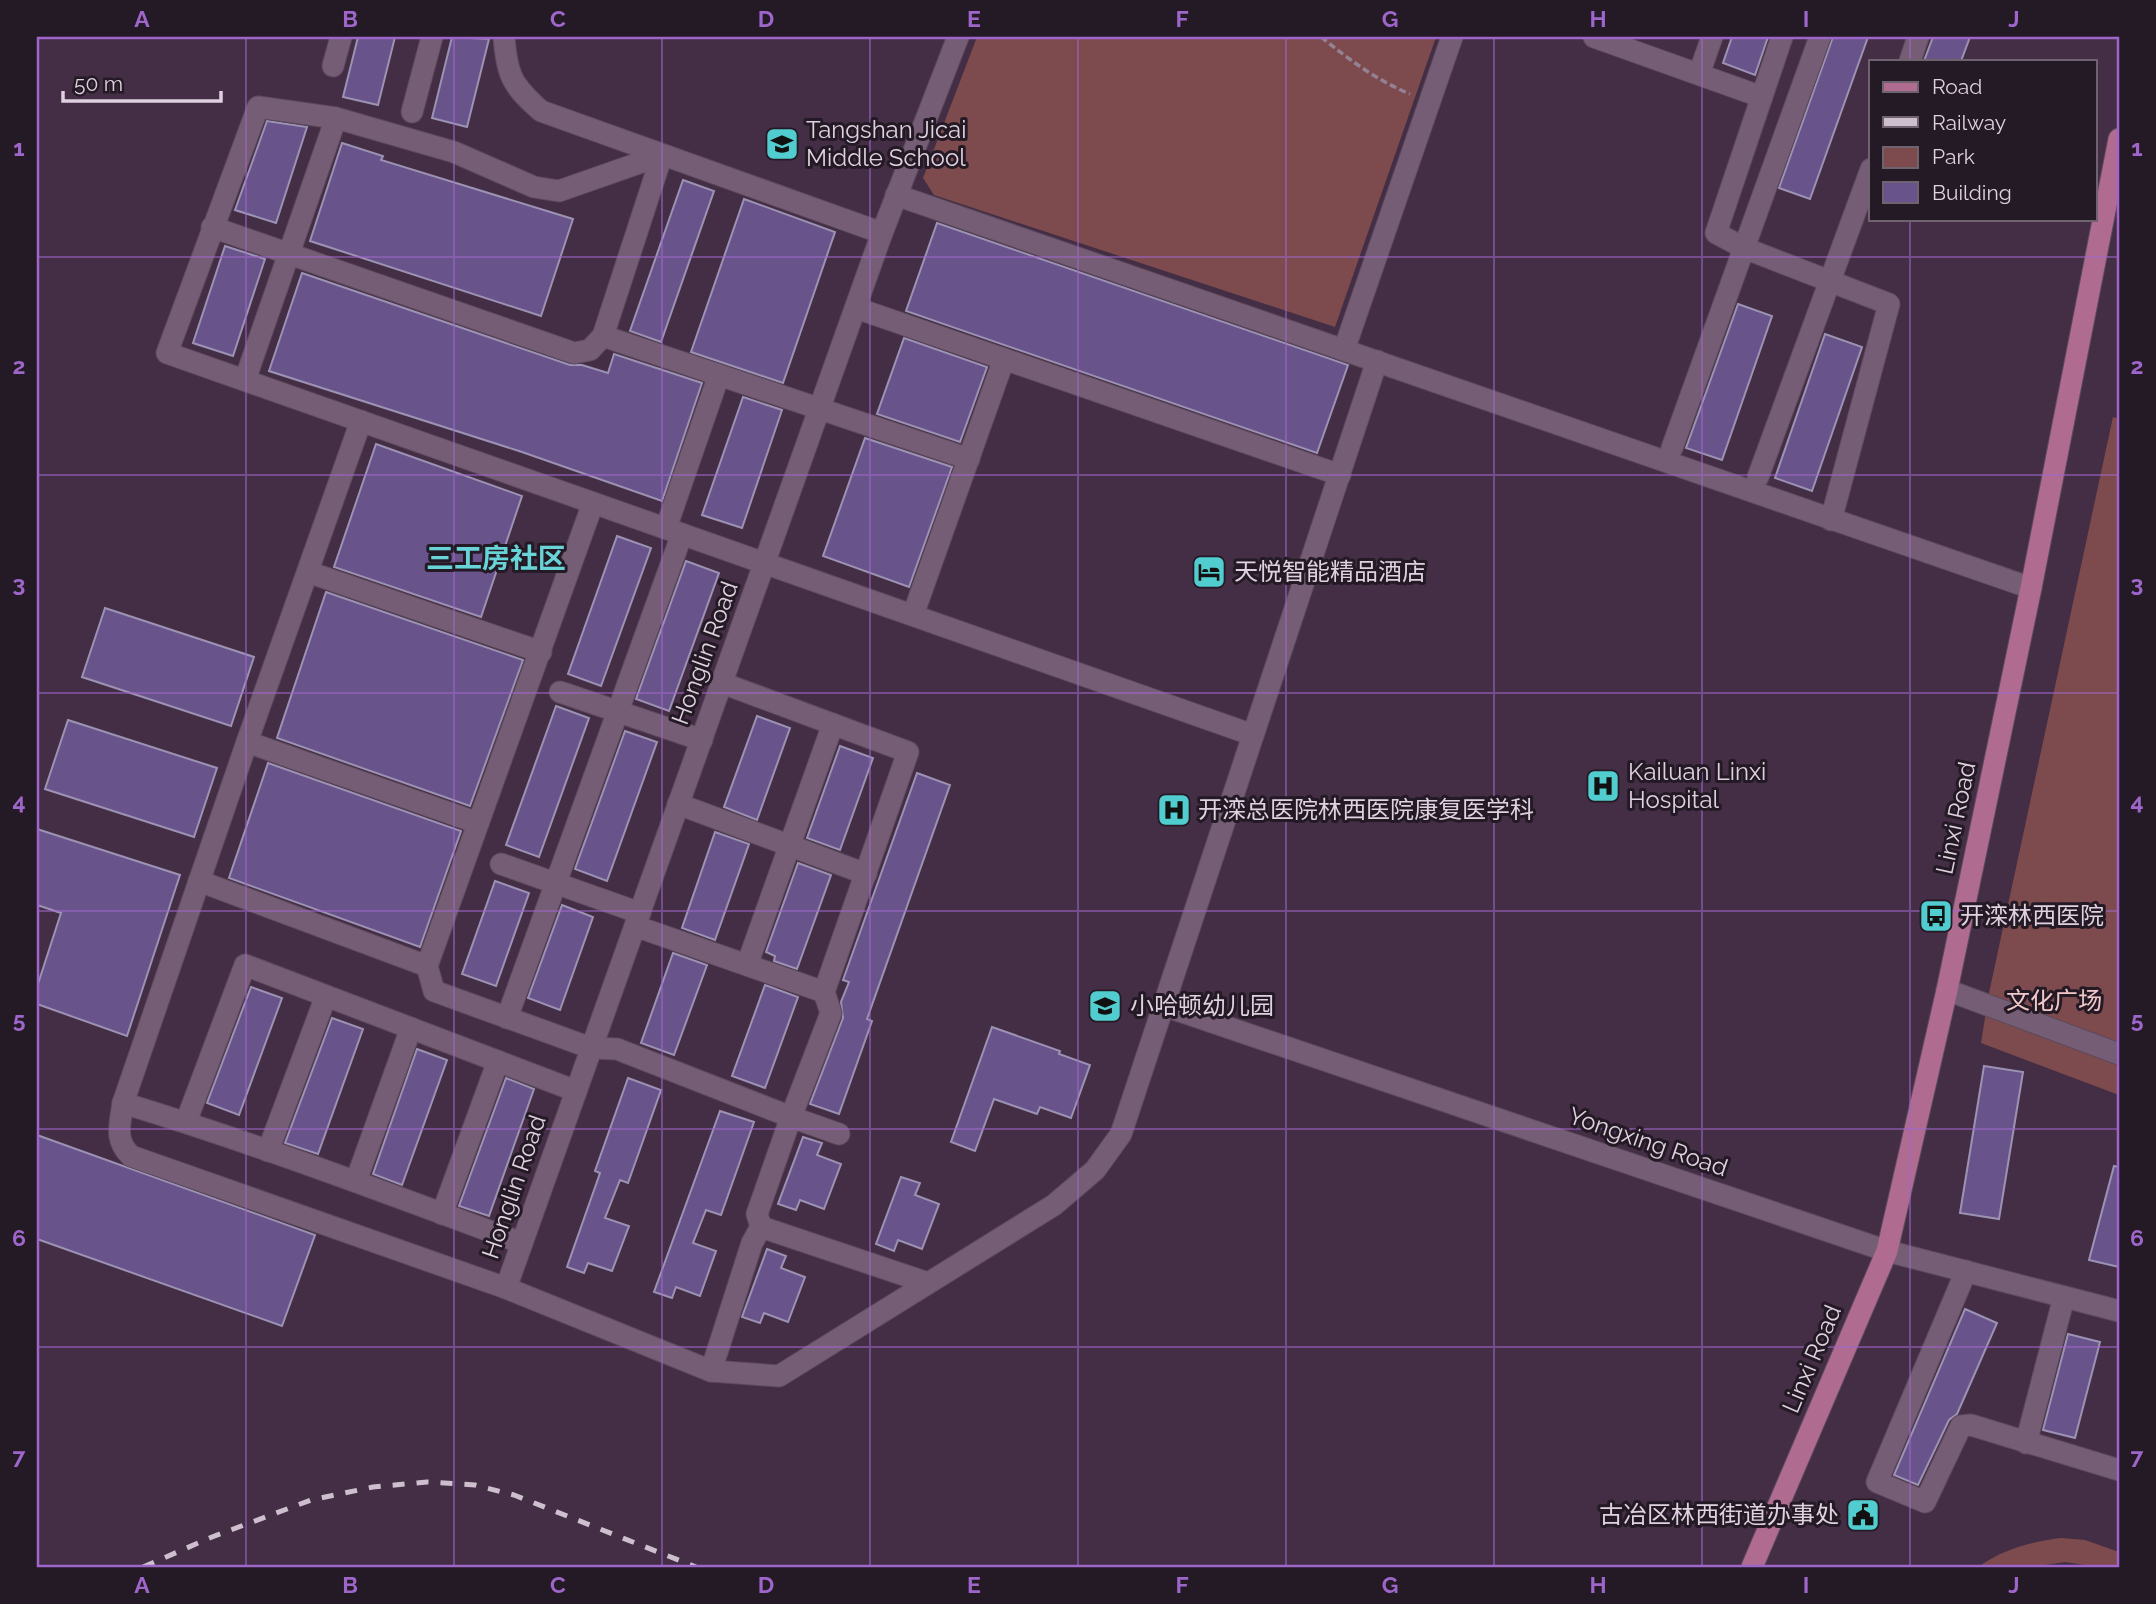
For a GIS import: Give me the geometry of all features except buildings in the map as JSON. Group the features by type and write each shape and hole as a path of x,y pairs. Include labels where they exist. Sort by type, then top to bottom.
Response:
{"main road":[{"name":"Linxi Road","path":"1752,1567 1887,1251 1947,990 2113,200 2119,139"}],"street":[{"path":"333,66 341,37"},
{"path":"412,112 432,37"},
{"path":"504,37 506,59 517,89 541,111 882,233"},
{"name":"Honglin Road","path":"506,1288 882,233 958,37"},
{"path":"1345,350 1452,37"},
{"path":"1594,37 1631,43 1699,75 1762,97"},
{"path":"1699,75 1712,37"},
{"path":"1783,37 1716,233 1744,248 1889,304 1831,520"},
{"path":"1672,448 1821,37"},
{"path":"1910,60 1918,37"},
{"path":"662,155 559,191 534,187 454,152 336,118 258,107 167,353 1253,735"},
{"path":"245,380 336,118"},
{"path":"212,227 574,353 590,350 603,336 662,155"},
{"path":"1758,477 1869,175"},
{"path":"896,195 2031,587"},
{"path":"856,308 1340,475"},
{"path":"603,336 969,459"},
{"path":"913,615 1004,359"},
{"path":"360,421 123,1103 119,1133 121,1147 131,1156 506,1288 711,1371 779,1376 1054,1205 1095,1170 1121,1133 1377,361"},
{"path":"507,1018 618,711 719,375"},
{"path":"593,503 427,966 434,991 590,1048 617,1049 839,1135"},
{"path":"308,572 541,652"},
{"path":"711,1371 752,1243 761,1227 757,1214 831,1013 824,992 908,752 722,683"},
{"path":"560,692 702,740"},
{"path":"747,965 833,724"},
{"path":"247,742 478,823"},
{"path":"678,804 866,874"},
{"path":"501,864 556,884 747,965 824,992"},
{"path":"199,881 427,966"},
{"path":"186,1122 245,965 576,1091"},
{"path":"1947,990 2119,1054"},
{"path":"268,1151 326,996"},
{"name":"Yongxing Road","path":"1165,1006 1887,1251 2119,1311"},
{"path":"356,1181 411,1028"},
{"path":"442,1214 498,1061"},
{"path":"123,1103 356,1181 522,1243"},
{"path":"761,1227 928,1283"},
{"path":"1966,1271 1877,1482 1925,1502 1961,1426 1971,1425 2119,1470"},
{"path":"2026,1443 2064,1297"}],"path":[{"path":"1321,37 1382,83 1430,102"}],"green space":[{"path":"977,37 1436,37 1335,327 934,195 923,178"},
{"name":"文化广场","path":"2113,417 2119,419 2119,1095 1981,1043 1989,993"},
{"path":"2061,1538 2085,1540 2119,1552 2119,1567 2065,1562 2032,1567 1978,1567 2017,1547"}],"railway":[{"path":"143,1567 212,1537 311,1500 373,1487 427,1482 475,1485 514,1495 696,1567"}],"place":[{"name":"Tangshan Jicai Middle School","path":"782,144"},
{"name":"天悦智能精品酒店","path":"1209,572"},
{"name":"Kailuan Linxi Hospital","path":"1603,786"},
{"name":"开滦总医院林西医院康复医学科","path":"1174,810"},
{"name":"开滦林西医院","path":"1936,916"},
{"name":"小哈顿幼儿园","path":"1105,1006"},
{"name":"古冶区林西街道办事处","path":"1863,1515"}],"district":[{"name":"三工房社区","path":"496,558"}]}
